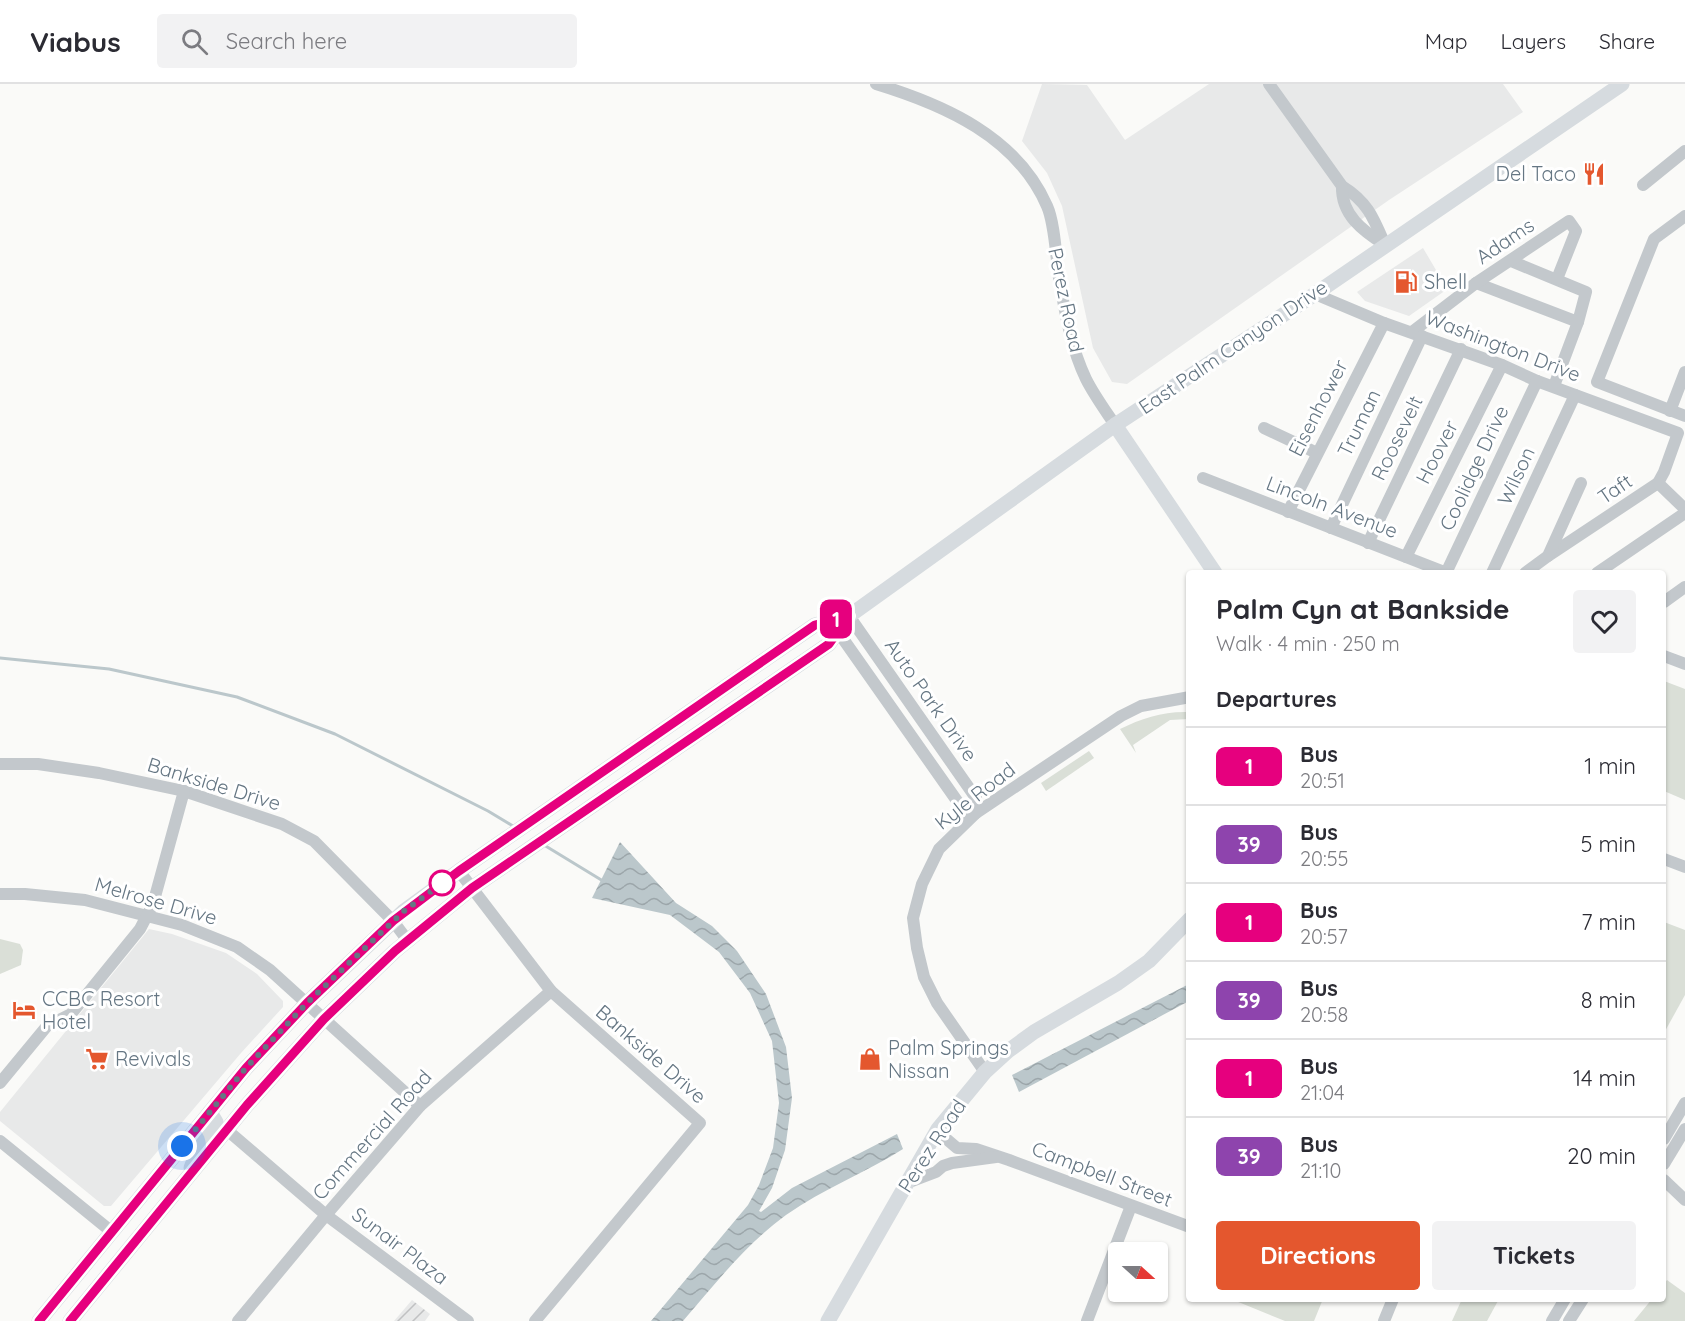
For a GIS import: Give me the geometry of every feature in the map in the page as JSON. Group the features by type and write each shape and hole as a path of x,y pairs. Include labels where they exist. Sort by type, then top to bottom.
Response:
{"main road":[{"name":"East Palm Canyon Drive","path":"39,1321 246,1068 307,1003 393,921 459,871 815,625 834,626 849,616 1115,425 1315,294 1622,84"},
{"name":"Perez Road","path":"1115,425 1213,570"},
{"path":"70,1321 247,1105 324,1019 408,940 472,888 829,644 834,626"},
{"name":"Perez Road","path":"828,1321 937,1131 985,1072 1034,1032 1118,983 1149,961 1186,923"},
{"path":"192,1174 191,1166 198,1149 216,1122 210,1112"}],"street":[{"name":"Perez Road","path":"876,84 913,95 963,119 1006,148 1031,175 1049,209 1075,351 1087,379 1115,425"},
{"path":"1269,84 1342,186 1343,204 1362,230 1385,245"},
{"path":"1642,185 1685,151"},
{"name":"Adams","path":"1417,334 1476,283 1569,221 1576,231 1557,279"},
{"path":"1683,221 1654,238 1597,381 1685,416"},
{"path":"1511,261 1586,292 1578,322 1554,386"},
{"path":"1476,283 1578,322"},
{"name":"Washington Drive","path":"1315,294 1502,365 1537,381 1678,433"},
{"name":"Eisenhower","path":"1288,512 1384,322"},
{"name":"Truman","path":"1330,528 1417,334"},
{"name":"Roosevelt","path":"1368,543 1461,350"},
{"name":"Hoover","path":"1406,557 1502,365"},
{"path":"1670,411 1685,372"},
{"name":"Coolidge Drive","path":"1447,570 1537,381"},
{"name":"Wilson","path":"1493,570 1575,395"},
{"path":"1264,428 1317,453"},
{"name":"Taft","path":"1529,570 1658,483 1678,433"},
{"name":"Lincoln Avenue","path":"1203,478 1438,570"},
{"path":"1548,556 1581,483"},
{"path":"1601,570 1685,511 1658,483"},
{"path":"1666,601 1685,587"},
{"name":"Auto Park Drive","path":"834,626 962,808 976,813 976,798 849,616"},
{"path":"1666,657 1684,662"},
{"name":"Kyle Road","path":"985,1072 937,1004 924,977 917,948 913,918 922,884 939,849 976,813 1121,716 1141,706 1186,698"},
{"name":"Bankside Drive","path":"0,764 38,764 99,773 184,791 282,824 314,841 393,921 408,940"},
{"path":"0,1083 48,1026 71,1014 149,915 184,791"},
{"path":"1666,860 1685,867"},
{"name":"Bankside Drive","path":"459,871 551,991 700,1123 535,1321"},
{"name":"Melrose Drive","path":"0,894 85,900 149,915 194,929 237,947 270,970 420,1106"},
{"name":"Commercial Road","path":"238,1321 420,1106 551,991"},
{"path":"1666,1136 1685,1103"},
{"path":"1666,1161 1685,1129"},
{"name":"Sunair Plaza","path":"227,1130 326,1215 468,1321"},
{"name":"Campbell Street","path":"937,1131 957,1148 976,1149 1000,1157 1186,1226"},
{"path":"0,1140 112,1232"},
{"name":"Campbell Street","path":"907,1184 952,1163 1000,1157"},
{"path":"1666,1182 1685,1200"},
{"path":"1087,1321 1131,1206"},
{"path":"1384,1321 1392,1302"},
{"path":"1552,1321 1563,1302"},
{"path":"1569,1321 1581,1302"}],"shaded area":[{"path":"1042,84 1087,85 1125,140 1209,84 1503,84 1523,112 1389,200 1127,384 1112,382 1093,348 1062,206 1047,173 1022,141"},
{"name":"Shell","path":"1423,248 1436,270 1435,275 1446,290 1409,316 1365,301 1357,292"},
{"path":"1666,682 1685,689 1685,800 1666,792"},
{"path":"1186,712 1186,719 1170,720 1133,745 1136,753 1120,729 1153,716"},
{"path":"1089,751 1094,758 1046,791 1041,783"},
{"path":"1666,923 1685,930 1685,995 1666,1029"},
{"path":"149,929 172,934 226,953 257,974 283,1001 283,1007 111,1206 104,1206 0,1121 0,1112"},
{"path":"0,939 20,944 23,950 21,965 0,974"},
{"path":"1666,1281 1685,1293 1685,1321 1634,1321 1650,1302 1666,1302"},
{"path":"412,1300 430,1314 425,1321 394,1321"},
{"path":"1238,1302 1322,1302 1314,1321 1285,1321"},
{"path":"1461,1302 1497,1302 1487,1321 1452,1321"}],"water":[{"path":"620,842 676,903 712,926 737,951 766,994 786,1047 792,1098 785,1150 772,1188 759,1211 761,1212 792,1188 897,1134 903,1149 815,1197 771,1226 732,1265 683,1321 651,1321 748,1205 759,1185 773,1148 779,1103 772,1041 750,993 719,952 670,915 592,898"},
{"path":"1186,986 1186,1003 1019,1092 1012,1075"}],"waterway":[{"path":"0,658 109,669 237,697 335,734 488,811 513,826"},
{"path":"544,845 603,881"}],"bus line":[{"name":"1","path":"39,1321 246,1068 307,1003 404,911 815,625 849,616 829,644 472,888 395,951 324,1019 247,1105 70,1321"}],"place":[{"name":"Del Taco","path":"1594,174"},
{"name":"Shell","path":"1406,282"},
{"name":"CCBC Resort Hotel","path":"24,1010"},
{"name":"Revivals","path":"97,1059"},
{"name":"Palm Springs Nissan","path":"870,1059"}],"route":[{"path":"182,1146 246,1068 307,1003 404,911 444,882 442,883"}]}
